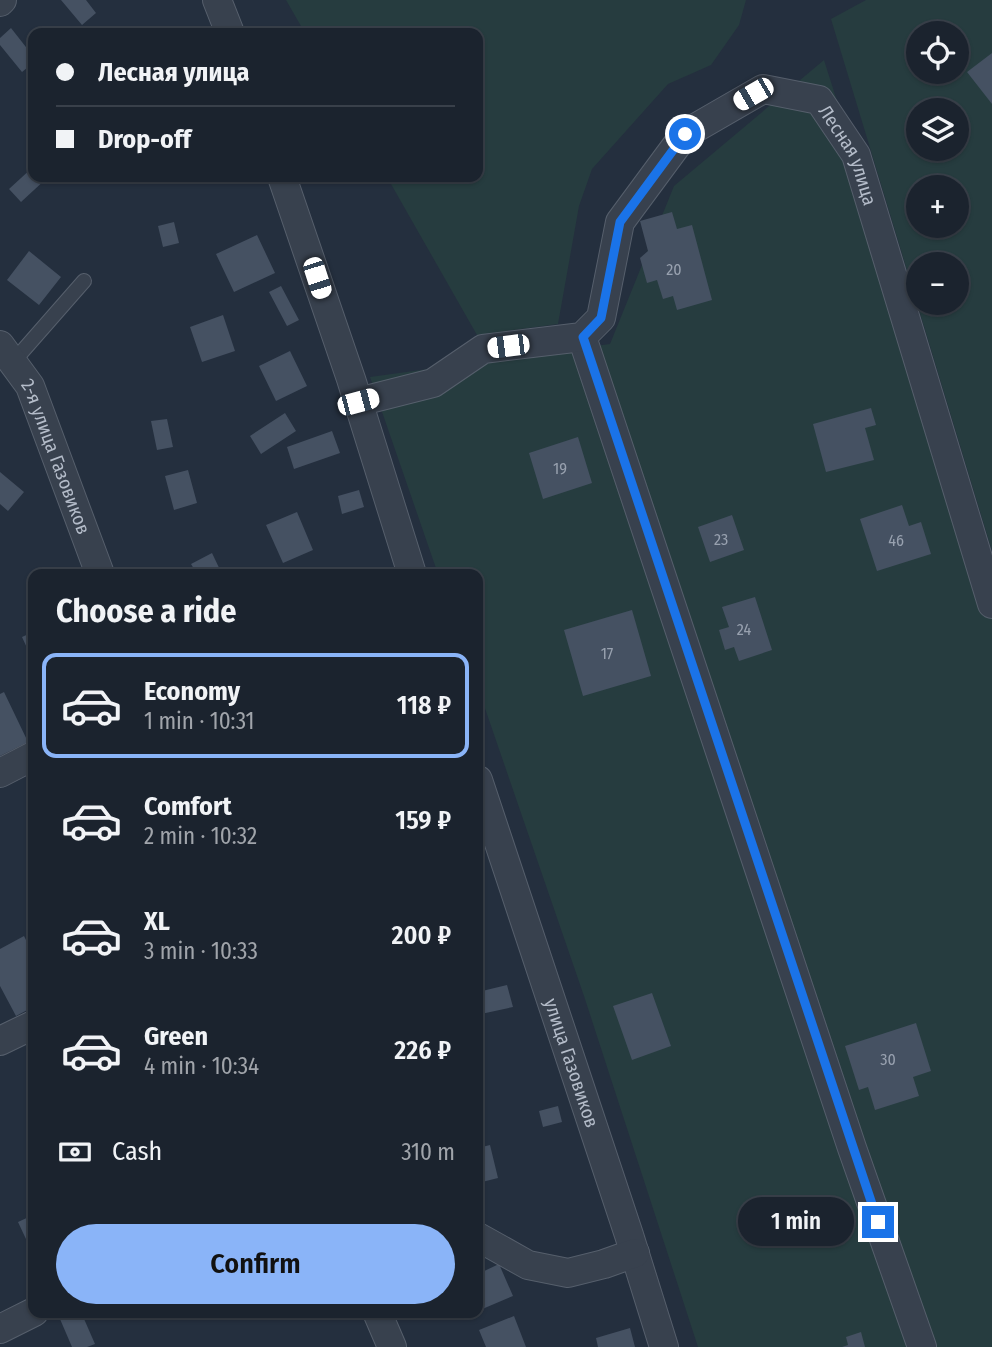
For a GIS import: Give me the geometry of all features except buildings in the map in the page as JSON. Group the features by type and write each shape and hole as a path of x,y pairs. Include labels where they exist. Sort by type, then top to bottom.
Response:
{"street":[{"path":"217,0 228,28"},
{"name":"Лесная улица","path":"583,337 601,318 620,222 685,134 763,89 819,100 856,155 992,604"},
{"path":"284,182 358,402 410,569"},
{"path":"358,402 433,383 483,349 583,337 852,1148 922,1347"},
{"name":"2-я улица Газовиков","path":"4,361 30,387 98,569"},
{"path":"0,773 28,759"},
{"name":"улица Газовиков","path":"483,795 664,1347"},
{"path":"0,1041 28,1027"},
{"path":"483,1240 528,1265 568,1273 635,1253"},
{"path":"0,1329 28,1315"},
{"path":"379,1318 391,1347"}],"lane":[{"path":"4,361 84,281"}],"green space":[{"path":"286,0 746,0 739,25 711,65 668,84 592,169 579,206 558,324 477,335 390,182 483,182 483,28 302,28"},
{"path":"866,0 992,0 992,551 921,315 969,315 969,252 906,252 906,267 831,19"},
{"path":"824,60 992,590 992,1347 698,1347 584,996 483,703 483,569 436,569 370,377 610,344 674,186"}],"route":[{"path":"685,134 620,222 601,318 583,337 878,1222"}]}
